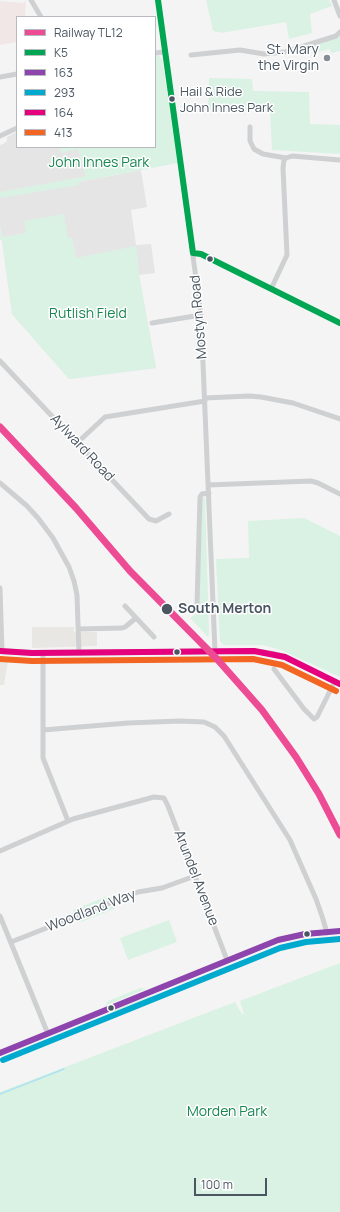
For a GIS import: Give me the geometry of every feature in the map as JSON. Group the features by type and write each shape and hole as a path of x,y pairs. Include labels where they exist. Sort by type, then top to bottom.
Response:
{"main road":[{"path":"1,651 79,653 254,651 273,654 296,662 337,682"}],"street":[{"path":"32,0 41,15"},
{"name":"Mostyn Road","path":"158,0 201,315 215,651"},
{"path":"334,0 340,16"},
{"path":"191,55 240,50 264,54 284,54 336,36 340,32"},
{"path":"156,53 165,52"},
{"path":"0,77 16,74"},
{"path":"250,127 250,141 254,149 263,154 286,158 292,156 340,160"},
{"path":"0,136 16,128"},
{"path":"271,289 287,255 283,168 284,160 286,158"},
{"path":"193,253 201,254 340,323"},
{"path":"152,323 201,315"},
{"name":"Aylward Road","path":"0,361 149,519 156,521 169,514"},
{"path":"77,443 105,417 205,400 249,396 261,397 293,403 340,419"},
{"path":"208,485 311,481 340,494"},
{"path":"0,483 21,500 32,512 53,538 64,556 76,588 79,609 79,653"},
{"path":"194,608 197,605 200,497 202,494 209,493"},
{"path":"0,588 1,651"},
{"path":"125,606 154,637"},
{"path":"79,629 122,628 136,618"},
{"path":"0,851 68,821 44,762 42,653"},
{"path":"274,669 310,717 314,719 318,717 337,682"},
{"path":"43,730 128,723 180,721 204,722 215,727 224,736 290,840 316,899 327,933"},
{"name":"Arundel Avenue","path":"68,821 154,798 161,797 166,800 227,960"},
{"name":"Woodland Way","path":"11,942 138,892 162,888 195,876"},
{"path":"0,916 48,1034"},
{"path":"0,1053 284,938 305,934 340,931"}],"shaded area":[{"path":"0,1 24,3 26,1 25,16 16,16 16,42 0,45"},
{"path":"16,132 16,148 60,148 61,152 78,148 86,176 78,182 141,170 147,207 131,210 136,245 151,244 155,273 139,275 156,368 69,379 12,314 0,226 0,145 7,141 7,137"},
{"path":"32,627 74,627 74,632 97,632 97,646 32,648"},
{"path":"0,659 8,661 4,685 0,685"}],"green space":[{"path":"206,0 329,0 332,6 310,14 312,33 289,39 286,22 221,33 215,32 213,31"},
{"path":"340,37 340,51 331,53 330,49 312,53 312,45"},
{"name":"John Innes Park","path":"156,55 159,56 162,60 178,163 78,182 79,185 0,198 0,192 86,176 78,149 61,153 60,148 156,148"},
{"path":"209,78 252,79 253,91 309,92 310,124 340,125 340,154 272,150 270,112 228,108 208,110"},
{"name":"Rutlish Field","path":"64,214 68,238 72,238 76,258 136,246 139,275 156,368 69,379 12,314 2,240 0,240 0,226 2,237 26,233 24,221"},
{"path":"205,497 208,637 190,618 199,612 202,499"},
{"path":"304,518 340,536 340,677 281,650 263,645 224,645 220,641 216,559 249,558 248,521"},
{"path":"108,896 115,898 71,915 75,909"},
{"path":"118,904 114,909 81,922 73,921"},
{"path":"169,920 177,942 128,960 120,938"},
{"name":"Morden Park","path":"340,963 340,1212 0,1212 0,1092 235,1002 242,1014 244,1014 240,1001"},
{"path":"140,988 146,989 105,1006 108,1001"},
{"path":"151,996 148,1001 115,1014 109,1012"}],"waterway":[{"path":"0,1094 64,1069"}],"rail line":[{"name":"TL12","path":"0,427 76,508 130,571 217,659 262,710 296,757 319,794 340,835"}],"transit line":[{"name":"K5","path":"158,0 193,253"},
{"name":"K5","path":"193,253 201,254 340,323"},
{"name":"164","path":"0,651 32,653 254,651 285,657 340,684"},
{"name":"413","path":"0,659 32,661 253,659 282,665 336,691"},
{"name":"163","path":"0,1053 278,940 305,934 340,931"},
{"name":"293","path":"3,1060 280,948 306,942 340,939"}],"place":[{"name":"St. Mary the Virgin","path":"327,58"},
{"name":"Hail & Ride John Innes Park","path":"172,99"},
{"name":"South Merton","path":"167,609"}]}
